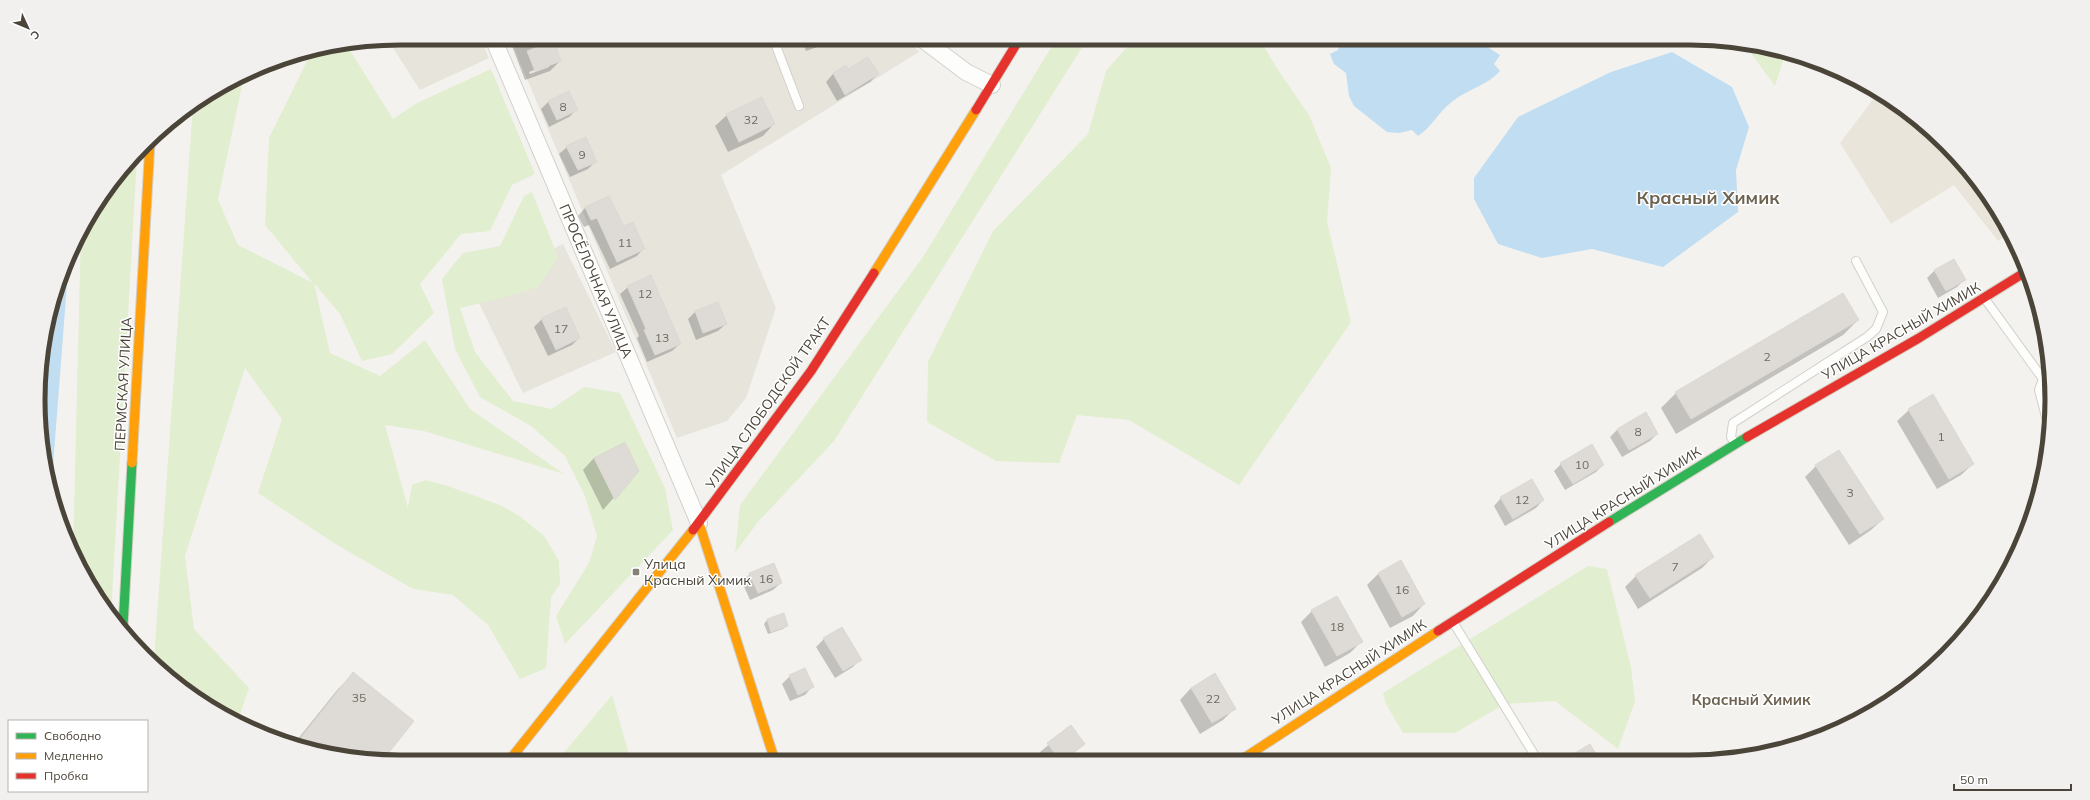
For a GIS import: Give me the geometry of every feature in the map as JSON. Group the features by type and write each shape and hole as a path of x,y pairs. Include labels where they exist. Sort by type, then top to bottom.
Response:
{"street":[{"name":"ПРОСЁЛОЧНАЯ УЛИЦА","path":"496,45 699,523"},
{"path":"930,45 966,72 992,85"},
{"name":"УЛИЦА СЛОБОДСКОЙ ТРАКТ","path":"514,755 699,523 811,371 1016,45"},
{"name":"ПЕРМСКАЯ УЛИЦА","path":"123,622 150,148"},
{"name":"УЛИЦА КРАСНЫЙ ХИМИК","path":"1248,755 1452,621 1735,444 1984,299 2022,274"},
{"path":"699,523 773,755"}],"lane":[{"path":"776,45 799,106"},
{"path":"1735,444 1731,437 1733,423 1876,329 1883,312 1856,261"},
{"path":"1984,299 2044,373"},
{"path":"2044,382 2039,390 2045,411"},
{"path":"1452,621 1535,755"}],"shaded area":[{"path":"391,45 483,45 489,58 420,90"},
{"path":"513,45 914,45 919,52 721,175 776,308 746,398 727,421 677,438"},
{"path":"1875,97 1906,118 1924,133 1957,166 1985,203 2005,237 1998,241 1954,185 1891,224 1840,143"},
{"path":"563,244 616,352 523,393 472,289"}],"green space":[{"path":"1053,45 1084,45 834,441 757,523 735,553 740,505 923,257"},
{"path":"1129,45 1263,45 1278,70 1309,115 1331,168 1327,222 1351,322 1239,485 1129,420 1077,415 1059,463 996,461 927,422 928,362 993,231 1088,134 1106,71"},
{"path":"349,49 393,119 417,103 491,69 535,174 512,185 490,231 461,234 420,284 434,313 392,354 362,361 340,314 314,283 330,353 380,376 425,340 470,409 564,474 424,431 385,425 408,508 412,485 426,480 448,486 502,506 521,517 545,537 559,561 560,584 551,597 546,668 520,679 488,625 453,595 413,589 334,543 258,493 282,419 245,368 185,556 194,629 249,688 239,716 222,707 184,682 154,656 192,112 222,93 245,81 242,85 218,200 238,245 313,283 265,225 269,138 309,57"},
{"path":"1749,50 1784,58 1775,86"},
{"path":"137,162 111,606 93,578 73,539 81,246 105,203 118,184"},
{"path":"532,192 558,257 538,287 502,298 460,308 475,352 513,401 552,409 584,387 620,393 665,488 673,530 565,644 556,616 589,563 597,536 585,496 565,456 531,426 480,397 455,349 442,279 463,253 500,246 524,196"},
{"path":"1588,566 1607,569 1631,667 1635,701 1618,749 1555,701 1505,704 1455,733 1403,733 1386,704 1383,693"},
{"path":"612,695 629,755 562,755"}],"water":[{"path":"1339,45 1489,45 1489,48 1500,55 1494,64 1500,71 1490,80 1453,101 1418,136 1412,130 1399,133 1387,132 1354,106 1349,96 1346,73 1334,64 1330,54 1338,50"},
{"path":"1672,52 1732,87 1749,127 1736,170 1738,212 1663,267 1592,249 1542,258 1498,244 1474,199 1474,178 1518,117 1611,72"},
{"path":"68,276 53,472 46,423 46,377 52,331 57,308"}],"building":[{"path":"543,45 555,45 561,61 535,71 527,51"},
{"path":"868,57 879,74 845,95 833,73 846,65 848,69"},
{"path":"569,91 578,110 557,120 548,101"},
{"path":"762,97 775,124 739,142 726,114"},
{"path":"586,137 597,162 578,170 566,146"},
{"path":"609,196 624,226 633,222 645,249 617,262 597,218 591,220 585,207"},
{"path":"1954,259 1966,280 1946,291 1934,270"},
{"path":"651,275 681,344 655,355 644,330 646,329 627,286"},
{"path":"1843,293 1859,320 1691,419 1675,392"},
{"path":"718,302 727,324 703,333 695,311"},
{"path":"566,307 580,338 556,350 541,318"},
{"path":"1933,394 1974,464 1949,479 1908,409"},
{"path":"1646,412 1658,434 1629,450 1617,429"},
{"path":"625,442 639,471 615,500 594,458"},
{"path":"1592,444 1604,465 1573,484 1560,463"},
{"path":"1839,450 1884,519 1860,534 1815,465"},
{"path":"1532,479 1544,500 1513,519 1500,497"},
{"path":"1700,534 1714,557 1650,598 1635,575"},
{"path":"1401,560 1425,604 1402,617 1378,573"},
{"path":"774,563 782,583 758,593 749,573"},
{"path":"1337,596 1363,642 1337,656 1311,610"},
{"path":"784,613 788,626 771,632 767,619"},
{"path":"842,627 862,660 843,671 823,638"},
{"path":"805,668 814,687 798,695 789,675"},
{"path":"353,672 414,721 387,754 354,752 299,740"},
{"path":"1215,673 1236,709 1212,723 1191,688"},
{"path":"1071,725 1085,744 1071,755 1056,755 1047,743"},
{"path":"1590,744 1597,755 1572,755"}],"traffic: fast":[{"path":"1609,522 1747,437"},
{"path":"123,622 132,463"}],"traffic: slow":[{"path":"874,273 976,110"},
{"path":"132,463 150,148"},
{"path":"699,523 773,755"},
{"path":"514,755 693,530"},
{"path":"1249,755 1438,631"}],"traffic: jam":[{"path":"976,110 1016,45"},
{"path":"693,530 811,371 874,273"},
{"path":"1747,437 1919,338 2022,274"},
{"path":"1438,631 1609,522"}],"place":[{"name":"Улица Красный Химик","path":"636,572"}],"district":[{"name":"Красный Химик","path":"1708,197"},
{"name":"Красный Химик","path":"1751,699"}]}
